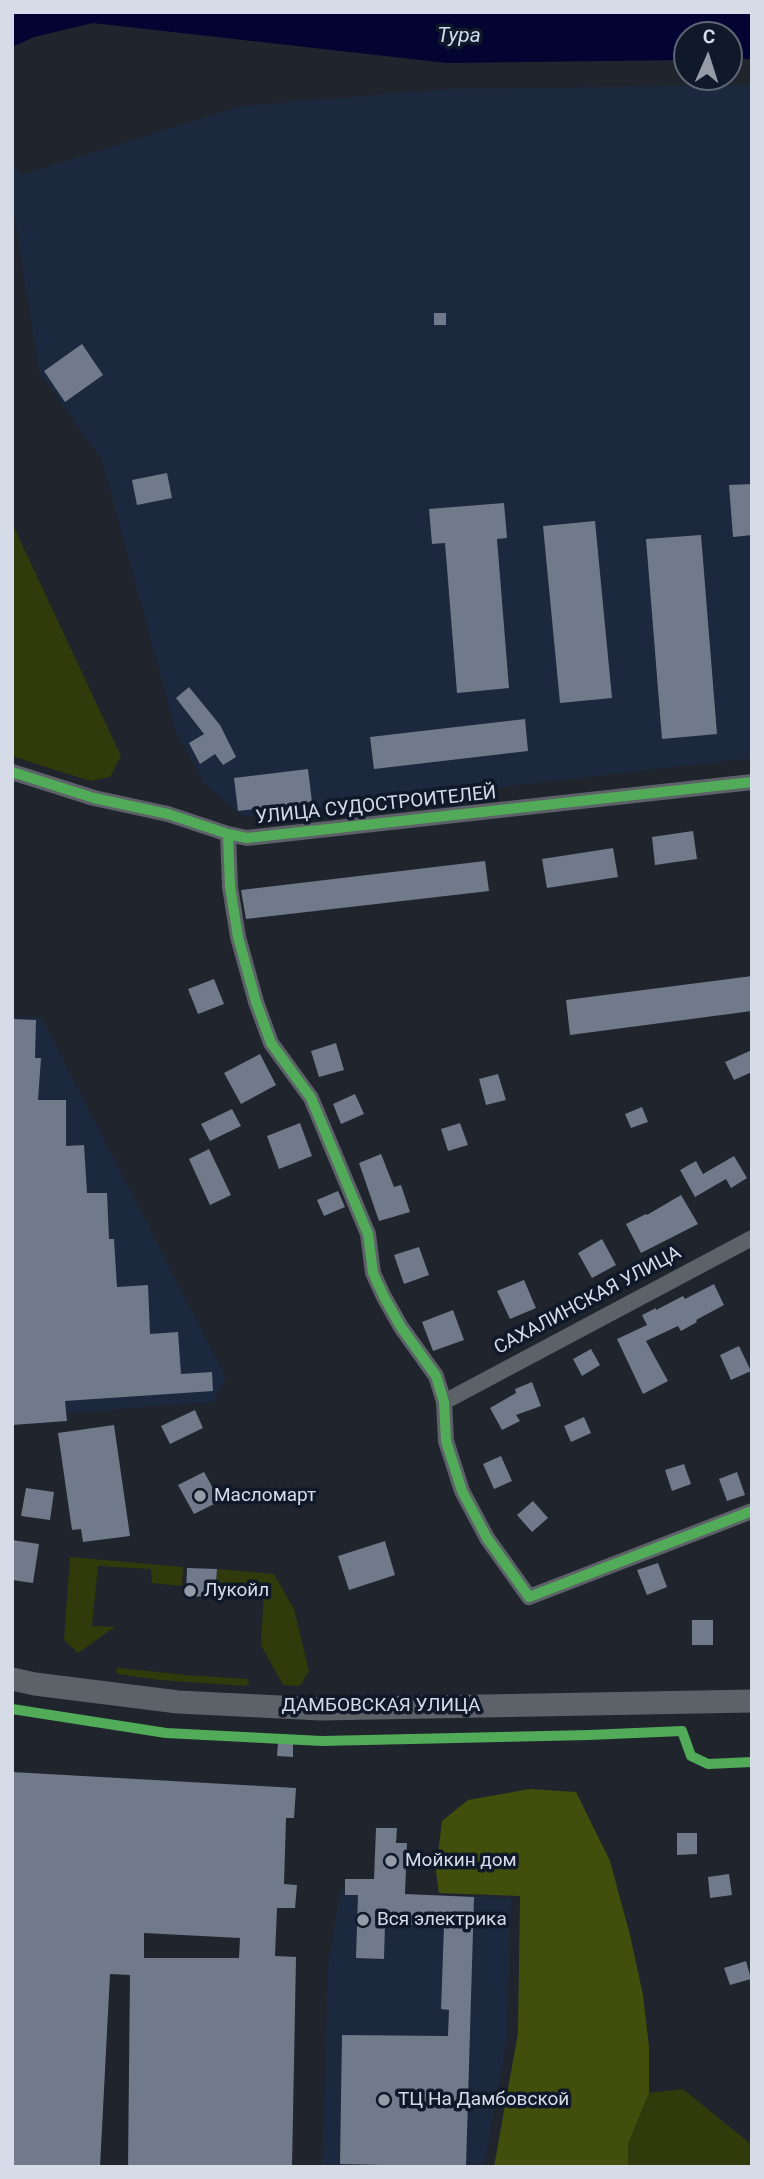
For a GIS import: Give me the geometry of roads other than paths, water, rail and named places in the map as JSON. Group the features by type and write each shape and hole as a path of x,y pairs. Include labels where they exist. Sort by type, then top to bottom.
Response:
{"main road":[{"name":"ДАМБОВСКАЯ УЛИЦА","path":"12,1679 178,1702 293,1708 752,1701"}],"street":[{"name":"УЛИЦА СУДОСТРОИТЕЛЕЙ","path":"12,772 94,798 168,814 247,838 752,782"},
{"path":"228,834 230,887 238,937 256,1002 271,1043 311,1098 368,1234 373,1273 384,1297 436,1376 444,1402 446,1441 462,1491 487,1538 530,1597 752,1511"},
{"name":"САХАЛИНСКАЯ УЛИЦА","path":"444,1402 752,1238"}],"water":[{"name":"Тура","path":"12,12 752,12 752,59 743,59 743,21 673,21 673,60 447,63 93,23 34,37 12,47"}],"place":[{"name":"Масломарт","path":"200,1496"},
{"name":"Лукойл","path":"190,1591"},
{"name":"Мойкин дом","path":"391,1861"},
{"name":"Вся электрика","path":"363,1920"},
{"name":"ТЦ На Дамбовской","path":"384,2100"}]}
